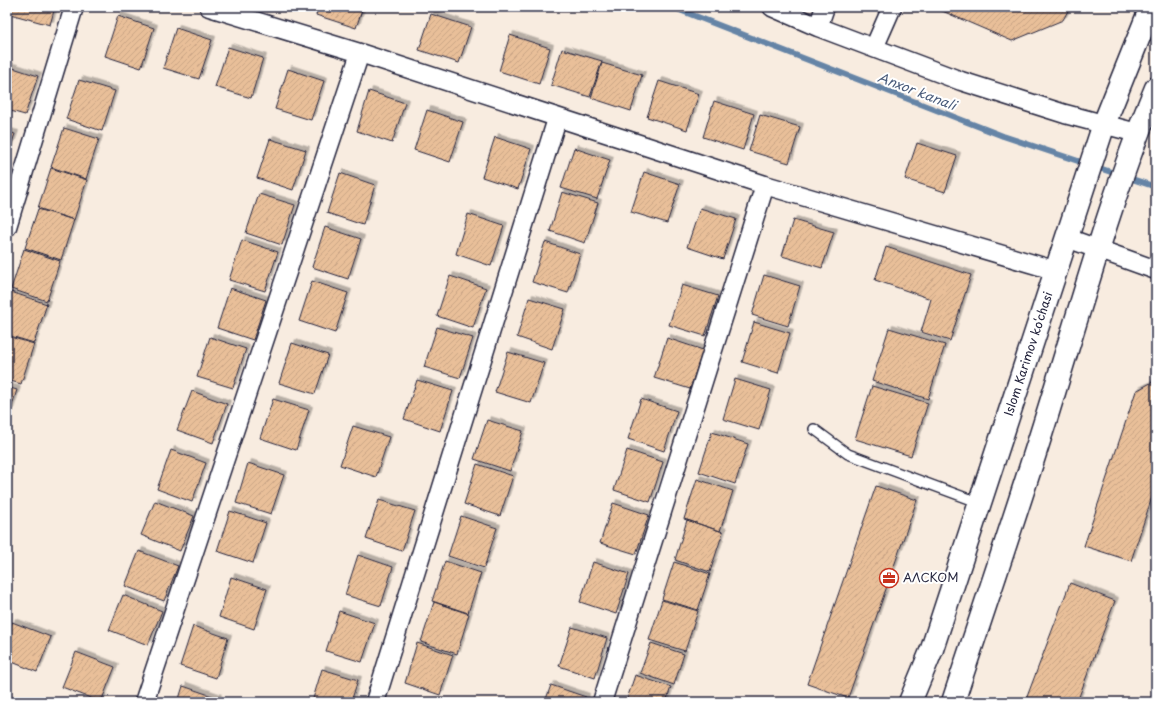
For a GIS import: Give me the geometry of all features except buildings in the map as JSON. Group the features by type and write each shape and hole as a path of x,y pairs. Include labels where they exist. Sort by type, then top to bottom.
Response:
{"main road":[{"name":"Islom Karimov ko‘chasi","path":"910,702 932,649 1104,124 1152,7"},
{"path":"953,702 1043,428 1098,249 1156,88"}],"street":[{"path":"7,227 74,7"},
{"path":"209,7 360,53 557,119 765,185 1056,270"},
{"path":"772,7 818,27 961,81 1104,124 1143,124"},
{"path":"818,27 825,7"},
{"path":"874,48 892,7"},
{"path":"144,702 360,53"},
{"path":"375,702 557,119"},
{"path":"602,702 765,185"},
{"path":"1067,238 1156,270"}],"lane":[{"path":"814,429 848,454 980,503"}],"waterway":[{"name":"Anxor kanali","path":"672,7 1003,136 1156,187"}],"place":[{"name":"АЛСКОМ","path":"889,578"}]}
